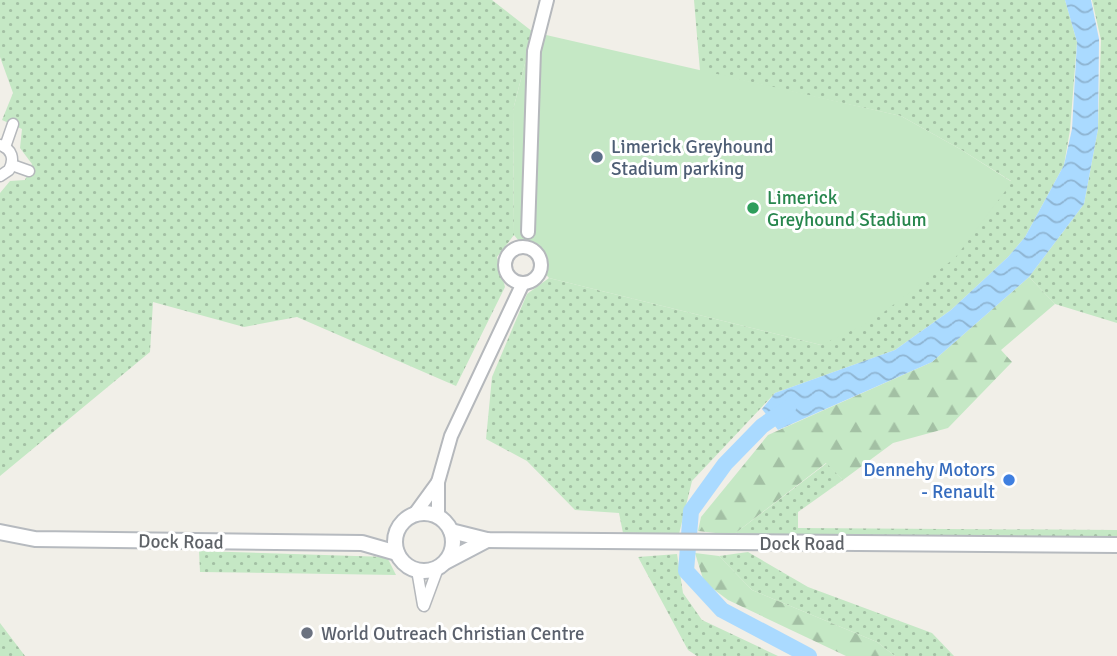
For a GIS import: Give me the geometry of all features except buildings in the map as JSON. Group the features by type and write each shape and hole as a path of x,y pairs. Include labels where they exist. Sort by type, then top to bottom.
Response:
{"main road":[{"path":"426,513 438,517 451,531 454,547 443,565 428,571 417,570 405,564 397,553 397,533 403,522 414,515 426,513"},
{"name":"Dock Road","path":"451,531 487,540 1117,545"},
{"name":"Dock Road","path":"0,532 35,539 362,543 397,553"},
{"name":"Dock Road","path":"362,543 397,533"},
{"name":"Dock Road","path":"443,565 487,540"}],"street":[{"path":"527,232 505,262 505,270 517,281 532,281 539,273 541,262 527,232 534,51 547,0"},
{"path":"0,176 12,165 12,155 3,146 13,124"},
{"path":"12,165 29,171"},
{"path":"513,250 523,247 534,251"},
{"path":"438,517 438,482 451,436 496,343 513,303 517,281"},
{"path":"414,515 438,482"},
{"path":"417,570 424,606 443,565"}],"green space":[{"path":"0,0 492,0 533,32 513,110 514,235 497,257 505,287 456,386 297,317 244,327 153,302 150,352 0,476 0,193 10,181 25,180 32,164 20,148 22,129 2,120 13,93 0,57"},
{"path":"694,0 1065,0 1077,42 1070,130 1064,165 1025,237 1008,257 951,310 895,350 775,393 692,481 679,534 623,533 619,513 575,510 527,461 486,439 492,377 527,294 549,278 821,345 1011,181 901,116 700,71"},
{"path":"1092,0 1117,0 1117,323 1055,304 1029,277 1084,204 1098,129 1101,40"},
{"name":"Limerick Greyhound Stadium","path":"533,32 901,116 1012,182 955,258 872,321 821,345 549,278 514,235 513,110"},
{"path":"1029,277 1055,304 1001,350 1012,362 948,428 893,443 843,480 826,463 733,535 698,531 701,517 768,435 932,362"},
{"path":"827,463 843,480 798,512 798,528 1117,530 1117,538 733,535"},
{"path":"199,551 387,557 396,575 200,572"},
{"path":"748,552 808,587 932,633 954,656 895,656 877,642 752,590 719,556"},
{"path":"695,553 719,556 752,590 877,642 895,656 846,656 728,600 704,582"},
{"path":"677,554 683,593 702,620 778,656 697,656 688,650 638,557"},
{"path":"0,623 25,656 0,656"}],"water":[{"path":"1065,0 1091,0 1099,39 1098,129 1084,204 1029,277 932,362 778,430 762,409 775,393 895,350 951,310 1008,257 1025,237 1064,165 1072,129 1077,42"}],"waterway":[{"path":"788,408 762,426 725,464 691,511 686,571 722,610 809,656"}],"place":[{"name":"Limerick Greyhound Stadium parking","path":"597,157"},
{"name":"Limerick Greyhound Stadium","path":"753,208"},
{"name":"Dennehy Motors - Renault","path":"1009,480"},
{"name":"World Outreach Christian Centre","path":"307,633"}]}
